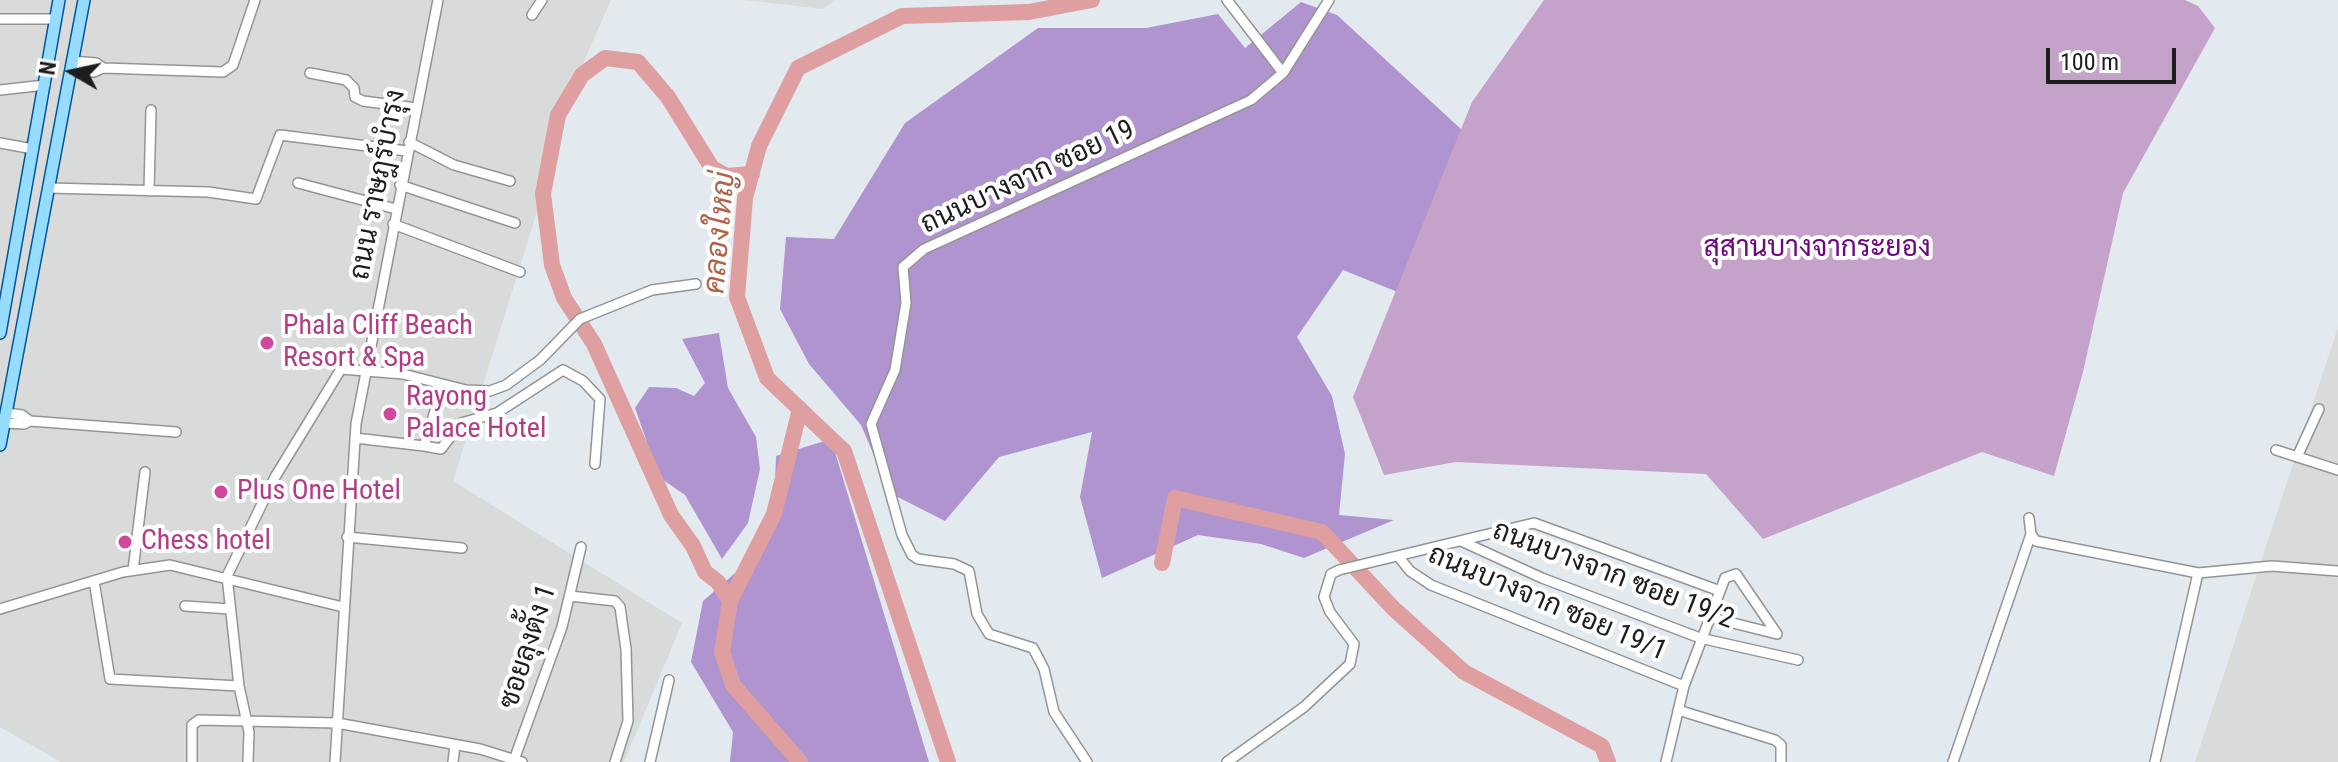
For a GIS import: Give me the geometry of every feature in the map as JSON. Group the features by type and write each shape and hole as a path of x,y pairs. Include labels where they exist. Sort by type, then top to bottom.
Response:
{"main road":[{"path":"0,333 59,0"},
{"path":"0,445 84,0"}],"street":[{"path":"71,66 96,63 103,68 223,72 233,65 255,0"},
{"name":"ถนน ราษฎร์บำรุง","path":"335,762 355,438 400,185 438,0"},
{"path":"532,15 542,0"},
{"path":"1227,0 1283,73 1329,0"},
{"path":"0,19 56,19"},
{"path":"310,73 346,80 354,88 355,97 363,101 416,108"},
{"name":"ถนนบางจาก ซอย 19","path":"1087,762 1054,712 1044,669 1033,648 989,634 977,614 969,571 954,564 918,559 912,555 902,535 871,424 895,370 906,303 902,271 911,257 924,249 1251,100 1283,73"},
{"path":"0,90 45,85"},
{"path":"149,191 151,110"},
{"path":"48,188 208,192 256,199 274,144 284,134 408,146 454,165 510,181"},
{"path":"0,143 33,149"},
{"path":"298,183 396,209"},
{"path":"400,185 515,223"},
{"path":"393,224 520,272"},
{"path":"248,762 247,722 239,686 227,576 275,477 336,374 346,368 403,374 479,392 498,388 540,360 580,319 652,290 696,284"},
{"path":"355,438 424,446 439,451 461,423 497,413 563,370 583,381 600,399 595,464"},
{"path":"424,446 443,385"},
{"path":"2297,457 2319,409"},
{"path":"5,418 22,415 30,421 176,432"},
{"path":"2276,450 2338,470"},
{"path":"133,570 145,472"},
{"path":"1953,762 2031,534 2029,518"},
{"path":"1227,762 1304,707 1350,664 1354,644 1330,612 1324,597 1327,580 1339,570 1526,523 1541,524 1720,591"},
{"path":"2031,534 2036,541 2198,573 2272,566 2338,571"},
{"path":"347,537 462,548"},
{"name":"ถนนบางจาก ซอย 19/2","path":"1461,541 1542,578 1700,638 1798,660"},
{"name":"ซอยลุงตั้ง 1","path":"511,760 570,596 581,547"},
{"name":"ถนนบางจาก ซอย 19/1","path":"1398,556 1410,571 1431,585 1684,686"},
{"path":"0,609 133,570 170,565 227,576 343,607"},
{"path":"2155,762 2198,573"},
{"path":"1666,762 1684,686 1700,638 1725,578 1736,574 1777,634 1709,617"},
{"path":"94,581 110,679 239,686"},
{"path":"570,596 615,601 620,607 626,649 628,721 615,762"},
{"path":"185,606 230,609"},
{"path":"650,762 669,680"},
{"path":"1678,710 1775,740 1781,745 1781,762"},
{"path":"192,762 192,725 199,720 337,723 455,745 511,760"},
{"path":"453,762 455,745"}],"shaded area":[{"path":"0,0 611,0 584,61 453,481 682,623 624,762 61,762 0,727"},
{"path":"745,0 834,0 823,9"},
{"path":"1301,2 1337,15 1462,130 1400,293 1343,270 1297,337 1332,396 1345,454 1339,515 1394,520 1304,558 1261,544 1198,535 1102,578 1080,497 1092,432 999,457 945,521 890,493 861,425 809,364 780,309 786,237 834,239 905,123 1038,28 1146,28 1218,14 1245,48"},
{"path":"2338,327 2338,762 2195,762"},
{"path":"719,333 728,388 756,437 760,469 748,523 722,559 685,495 659,477 635,408 649,387 676,388 694,396 705,383 682,339"},
{"path":"831,439 929,762 730,762 733,732 691,662 703,601 749,561 767,538 774,514 776,456"}],"green space":[{"name":"สุสานบางจากระยอง","path":"1544,0 2185,0 2198,6 2215,28 2123,193 2083,372 2054,476 1982,452 1763,539 1706,474 1456,462 1384,475 1353,397 1472,102"}],"waterway":[{"name":"คลองใหญ่","path":"948,762 844,451 767,378 737,297 745,198 759,146 798,68 902,16 1029,12 1092,0"},
{"path":"730,601 718,582 705,572 693,546 671,515 594,344 564,298 552,265 543,194 558,115 582,75 605,58 638,62 668,97 712,168 726,176 752,174"},
{"path":"800,409 774,514 730,601 722,652 733,685 800,762"},
{"path":"1162,563 1175,498 1322,532 1393,608 1464,672 1602,746 1608,762"}],"place":[{"name":"Phala Cliff Beach Resort & Spa","path":"267,343"},
{"name":"Rayong Palace Hotel","path":"390,414"},
{"name":"Plus One Hotel","path":"221,492"},
{"name":"Chess hotel","path":"125,542"}]}
